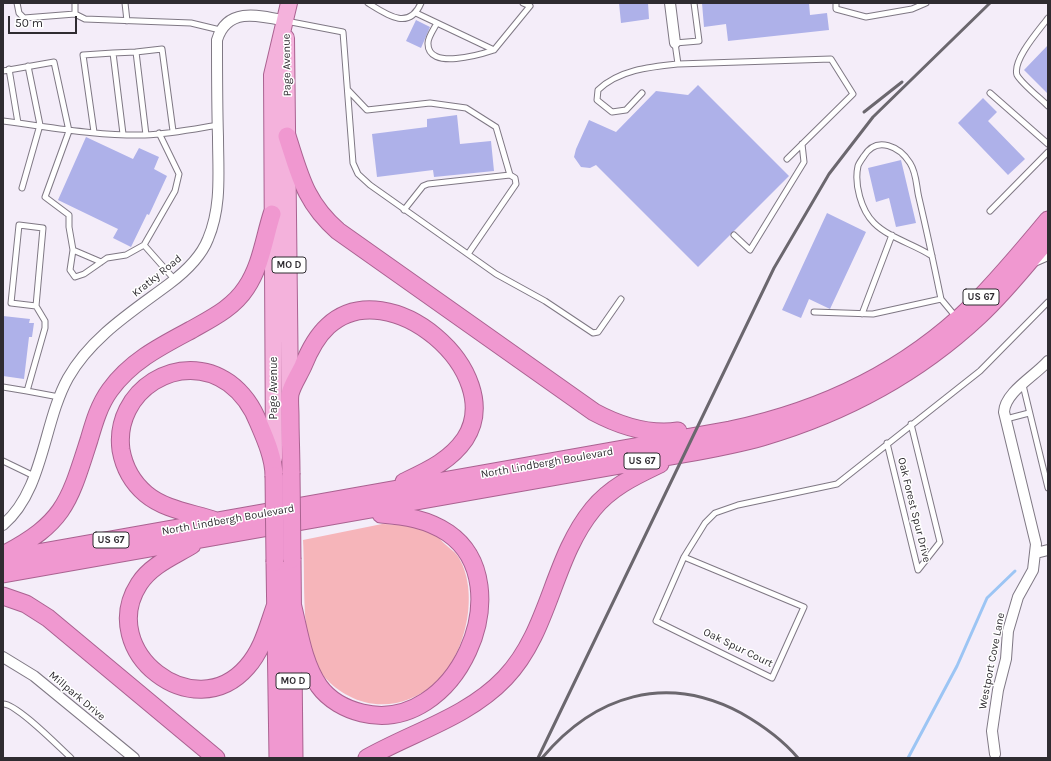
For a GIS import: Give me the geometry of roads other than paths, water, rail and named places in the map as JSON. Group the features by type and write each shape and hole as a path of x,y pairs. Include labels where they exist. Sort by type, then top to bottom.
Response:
{"highway":[{"path":"287,136 305,189 319,213 338,231 579,402 618,424 658,432 687,430 757,416 873,379"},
{"path":"3,555 36,537 47,528 62,510 73,487 102,403 125,372 144,357 223,312 239,297 252,278 258,265 263,242 272,214"},
{"name":"North Lindbergh Boulevard","path":"3,559 766,422 812,407 844,394 873,379 919,350 958,319 994,283 1048,220"},
{"name":"North Lindbergh Boulevard","path":"3,574 677,455 761,438 824,416 886,386 929,358 955,338 995,300 1048,239"},
{"path":"290,394 308,354 321,334 336,319 355,311 376,309 397,314 419,325 449,350 463,370 471,387 473,408 472,420 466,438 443,462 432,469 380,492"},
{"path":"218,521 177,509 161,502 146,494 131,476 122,457 121,430 128,410 133,400 141,390 149,384 168,375 190,371 211,374 229,382 250,404 262,430 274,471"},
{"name":"Page Avenue","path":"278,758 284,604 292,559 290,394"},
{"path":"367,758 463,710 484,696 505,678 532,640 574,538 593,508 620,484 677,455"},
{"name":"Page Avenue","path":"274,471 275,562 284,604 294,758"},
{"path":"284,604 309,668 323,690 345,707 362,713 378,715 402,713 424,704 437,694 454,675 472,641 480,605 478,582 471,560 459,542 448,533 428,522 406,516 359,511"},
{"path":"200,540 154,568 144,577 134,592 130,612 131,634 138,654 153,672 174,684 197,689 208,688 229,681 246,667 261,646 284,604"},
{"path":"3,596 26,604 48,618 216,758"}],"main road":[{"name":"Page Avenue","path":"274,471 272,75 286,21 289,3"},
{"name":"Page Avenue","path":"286,21 288,78 287,136 290,394"}],"street":[{"path":"670,3 675,43"},
{"path":"220,30 227,22 234,18 252,16 286,21"},
{"name":"Kratky Road","path":"3,525 14,516 21,505 34,476 59,397 73,368 98,339 175,280 187,269 202,251 212,228 219,197 217,40 220,30"},
{"path":"1026,265 1048,255"},
{"path":"1048,361 1006,400 1004,405 1036,544 1036,553 1048,550"},
{"name":"Westport Cove Lane","path":"995,757 992,731 998,690 1006,659 1008,631 1018,597 1033,570 1036,553"},
{"name":"Millpark Drive","path":"3,656 34,676 134,758"}],"lane":[{"path":"17,3 19,13 24,18 75,14 85,19 191,23 220,30"},
{"path":"75,3 75,14"},
{"path":"125,3 127,21"},
{"path":"368,3 400,20 408,19 416,13 420,3"},
{"path":"437,23 428,43 430,49 435,55 450,59 466,59 494,50 530,5 523,3"},
{"path":"678,64 675,43 699,41 694,3"},
{"path":"836,3 836,9 866,17 912,9 926,3"},
{"path":"416,13 494,50"},
{"path":"1048,18 1024,49 1017,70 1019,77 1048,106"},
{"path":"286,21 343,32 353,164 358,174 370,186 496,274 545,301 592,333 598,332 621,299"},
{"path":"94,132 83,55 162,49 173,131"},
{"path":"136,52 146,135"},
{"path":"113,53 123,134"},
{"path":"642,93 626,110 612,112 597,100 598,90 606,82 622,74 648,67 678,64 831,59 853,94 787,159"},
{"path":"18,123 6,70 54,62 70,131 45,198 69,215 69,227 73,250 70,270 75,277 84,274 107,258 126,255 144,245 175,191 179,174 159,133"},
{"path":"22,188 40,125 28,66"},
{"path":"348,90 367,110 430,103 466,108 496,126 510,175"},
{"path":"990,93 1048,144"},
{"path":"3,121 40,125 70,131 146,135 218,125"},
{"path":"734,235 750,250 804,162 802,144"},
{"path":"932,256 919,247 885,233 873,222 860,197 858,186 858,166 867,151 881,144 888,144 903,152 914,170 932,256 941,299 958,319"},
{"path":"990,211 1048,152"},
{"path":"404,210 423,186 428,184 510,175 515,178 516,184 468,254"},
{"path":"27,391 45,328 45,321 36,306 43,228 19,225 11,303 36,306"},
{"path":"862,314 892,235"},
{"path":"144,245 175,280"},
{"path":"73,250 101,262"},
{"path":"814,312 873,314 941,299"},
{"path":"684,557 705,523 715,513 738,505 837,484 980,371 1048,302"},
{"path":"1023,385 1048,488"},
{"path":"3,388 59,397"},
{"path":"1006,419 1030,413"},
{"name":"Oak Forest Spur Drive","path":"887,443 918,570 940,542 911,424"},
{"path":"3,460 34,476"},
{"name":"Oak Spur Court","path":"684,557 804,607 772,678 656,621 684,557"},
{"path":"3,704 6,704 20,712 71,758"}],"waterway":[{"path":"908,758 957,666 987,598 1015,571"}],"railway":[{"path":"538,758 774,268 829,174 873,117 990,3"},
{"path":"864,112 902,82"},
{"path":"542,758 563,736 585,719 608,706 633,697 659,693 686,694 713,701 741,713 757,722 771,733 798,758"}]}
